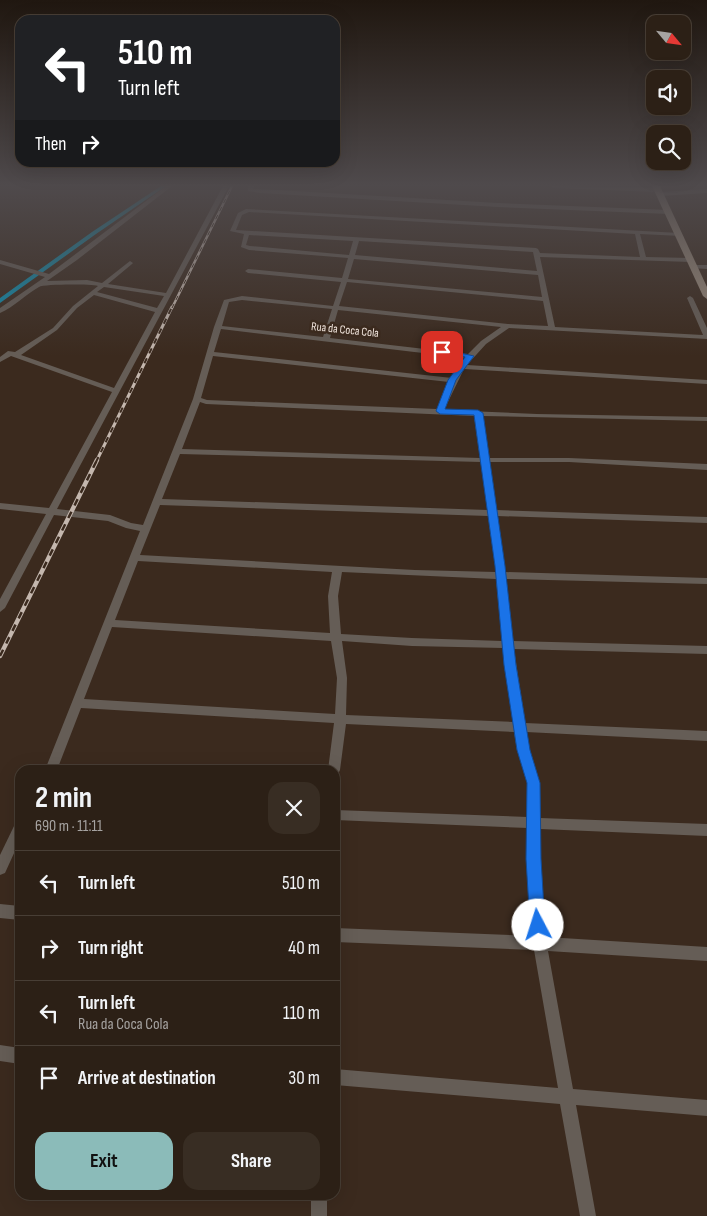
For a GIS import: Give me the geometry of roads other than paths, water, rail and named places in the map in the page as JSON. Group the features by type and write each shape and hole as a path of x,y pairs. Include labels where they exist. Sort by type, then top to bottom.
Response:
{"main road":[{"path":"683,243 707,296"}],"street":[{"path":"0,311 94,243"},
{"path":"0,608 195,243"},
{"path":"244,243 243,246 247,248 539,273"},
{"path":"326,339 356,243"},
{"path":"424,243 535,249 538,255 539,273 552,329"},
{"path":"639,243 643,258"},
{"path":"538,255 643,258 692,263 707,267"},
{"path":"0,262 50,276"},
{"path":"0,360 55,329 74,308 130,263"},
{"path":"248,271 546,300"},
{"path":"40,283 82,282 167,295"},
{"path":"93,293 159,311"},
{"path":"53,765 197,399 212,354 217,327 226,301 231,299 336,307 508,326 707,337 690,298"},
{"path":"440,411 452,380 470,356 482,342 508,326"},
{"name":"Rua da Coca Cola","path":"217,327 470,356"},
{"path":"0,350 117,391"},
{"path":"212,354 452,380"},
{"path":"462,367 707,382"},
{"path":"197,399 206,402 277,406 707,418"},
{"path":"478,413 493,514 523,750 534,783 534,879 540,943 588,1216"},
{"path":"176,451 707,467"},
{"path":"156,502 707,520"},
{"path":"0,506 110,518 129,526 146,529"},
{"path":"135,558 174,562 338,569 707,582"},
{"path":"334,765 342,680 332,601 333,583 338,569"},
{"path":"110,623 412,642 707,650"},
{"path":"78,703 520,728 707,736"},
{"path":"340,815 410,816 707,830"},
{"path":"0,869 15,837"},
{"path":"0,910 15,912"},
{"path":"340,935 540,943 707,954"},
{"path":"0,1054 15,1056"},
{"path":"340,1077 568,1098 707,1108"},
{"path":"319,1200 319,1216"}],"waterway":[{"path":"0,301 81,243"}],"railway":[{"path":"172,308 204,243"},
{"path":"96,462 172,307"},
{"path":"0,656 97,460"}]}
